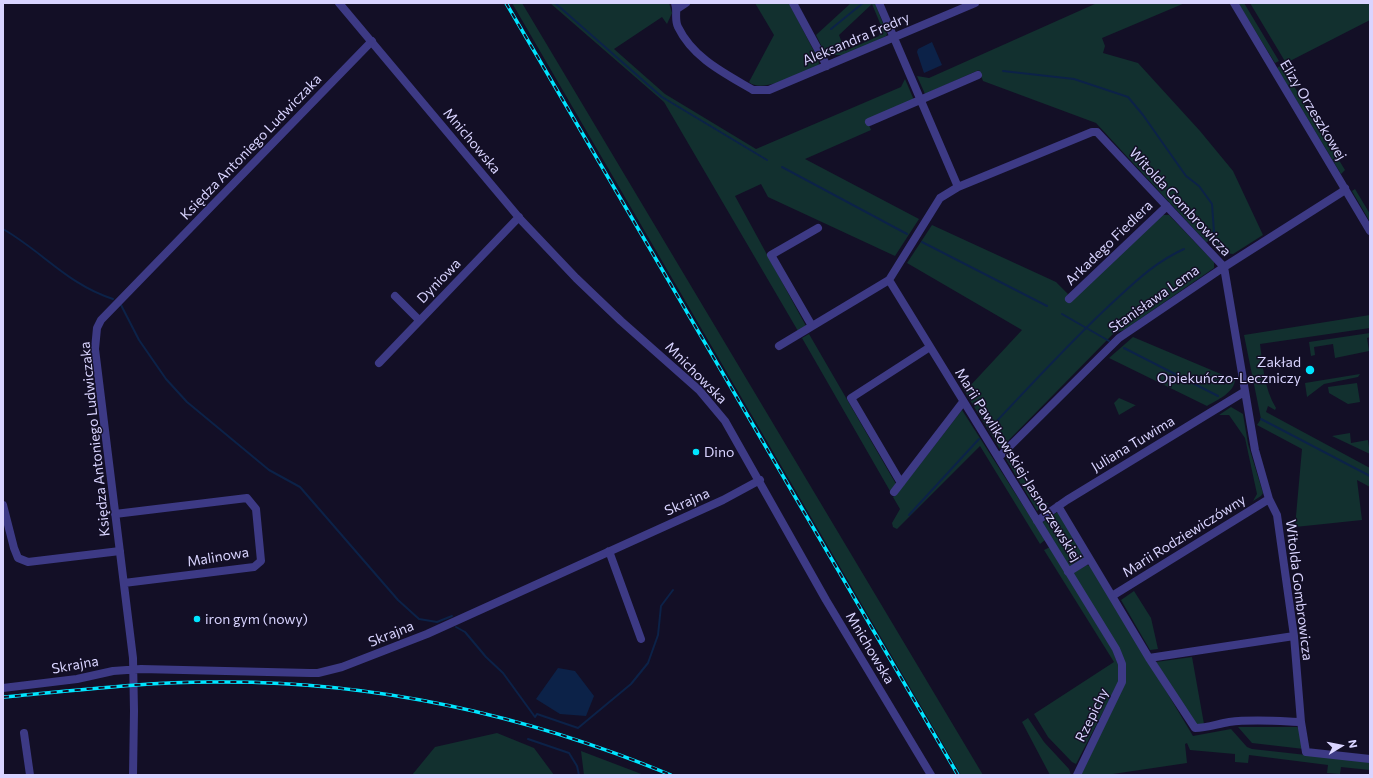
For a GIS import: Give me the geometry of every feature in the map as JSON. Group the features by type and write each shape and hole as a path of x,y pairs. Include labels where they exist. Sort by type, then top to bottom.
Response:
{"street":[{"name":"Mnichowska","path":"339,3 519,217 576,278 620,321 699,390 725,421 760,480 826,600 932,775"},
{"path":"676,6 686,3"},
{"path":"793,3 827,66"},
{"path":"880,3 958,187"},
{"name":"Aleksandra Fredry","path":"676,6 676,20 678,28 702,58 753,90 769,90 975,3"},
{"name":"Elizy Orzeszkowej","path":"1234,3 1370,231"},
{"name":"Księdza Antoniego Ludwiczaka","path":"133,775 134,670 95,349 97,328 101,320 372,42"},
{"path":"869,122 978,75"},
{"name":"Witolda Gombrowicza","path":"889,280 940,198 958,187 1092,132 1097,132 1224,267 1254,450 1269,499 1277,515 1294,636 1301,722 1306,752 1370,759"},
{"name":"Stanisława Lema","path":"1000,457 1118,338 1224,267 1342,192 1345,188"},
{"name":"Arkadego Fiedlera","path":"1069,299 1166,206"},
{"name":"Dyniowa","path":"379,363 519,217"},
{"path":"812,326 771,255 818,228"},
{"path":"780,346 889,280"},
{"name":"Marii Pawlikowskiej-Jasnorzewskiej","path":"889,280 963,402 1000,457 1037,521 1116,649 1122,664"},
{"path":"395,296 419,320"},
{"path":"901,483 851,398 930,347"},
{"name":"Juliana Tuwima","path":"1037,521 1058,506 1244,392"},
{"path":"894,492 963,402"},
{"name":"Skrajna","path":"3,688 70,680 113,671 134,670 310,673 332,670 427,634 723,500 760,480"},
{"name":"Malinowa","path":"115,514 247,498 256,509 261,561 254,567 124,583"},
{"name":"Marii Rodziewiczówny","path":"1112,596 1269,499"},
{"path":"3,505 18,558 28,562 120,551"},
{"name":"Marii Pawlikowskiej-Jasnorzewskiej","path":"1058,506 1149,658 1195,728 1249,721 1301,722"},
{"path":"609,551 641,639"},
{"path":"1068,572 1089,560"},
{"path":"1149,658 1294,636"},
{"name":"Rzepichy","path":"1077,775 1122,682 1122,664"},
{"path":"24,733 30,775"}],"green space":[{"path":"512,3 522,3 983,775 961,775"},
{"path":"550,3 669,3 672,13 667,24 662,17 614,49 665,94 756,149 901,87 905,79 914,100 867,120 871,130 805,159 919,219 895,256 768,197 761,184 735,196 806,326 798,331 664,102"},
{"path":"755,3 789,3 818,59 819,64 817,67 792,78 763,86 755,85 749,82 774,35"},
{"path":"851,3 875,3 887,34 886,36 847,55 826,55 816,35","holes":["872,4 882,28 879,36 845,51 839,35"]},
{"path":"1097,3 1185,3 1102,38 1105,46 1103,53 1138,63 1200,131 1233,171 1263,235 1233,254 1225,253 1214,240 1206,242 1096,123 983,81 979,70 925,94 917,76 929,78"},
{"path":"1238,3 1244,3 1279,61 1275,63"},
{"path":"1250,3 1370,3 1370,20 1286,63"},
{"path":"1281,65 1345,170 1341,174 1277,68"},
{"path":"1355,189 1370,214 1370,222 1352,191"},
{"path":"1162,215 1169,215 1214,262 1214,268 1124,330 1114,333 1000,449 962,387 969,387 1022,330 907,263 932,225 1056,282 1068,294 1066,297"},
{"path":"1370,315 1370,328 1260,344 1266,385 1276,408 1275,410 1268,406 1266,412 1370,468 1370,487 1357,480 1362,520 1295,527 1302,449 1257,425 1261,419 1244,335"},
{"path":"1370,333 1370,337 1367,338 1369,351 1335,358 1333,344 1314,347 1315,355 1311,356 1309,342"},
{"path":"809,334 896,484 890,491 802,338"},
{"path":"1133,337 1235,380 1232,389 1224,396 1207,406 1109,358"},
{"path":"1360,374 1358,377 1324,384 1307,397 1305,383"},
{"path":"1357,383 1360,402 1348,404 1329,393 1328,387"},
{"path":"1119,398 1136,405 1119,415 1114,403"},
{"path":"1231,407 1243,414 1248,444 1263,493 1253,501 1257,494 1245,438 1229,415 1219,415"},
{"path":"962,410 1045,540 1040,544 980,446 897,529 893,527 892,523 900,509 893,497"},
{"path":"1350,433 1351,443 1368,440 1370,454 1332,436"},
{"path":"1014,450 1012,460 1038,502 1049,503 1037,511 1006,459"},
{"path":"1056,513 1059,513 1084,556 1083,560 1069,568 1042,523"},
{"path":"1050,547 1112,649 1118,664 1118,683 1076,764 1072,762 1048,737 1034,714 1114,662 1044,550"},
{"path":"1087,565 1092,567 1193,736 1231,729 1247,747 1252,749 1370,762 1370,770 1341,767 1340,774 1327,773 1328,765 1249,755 1248,763 1235,762 1235,754 1190,750 1187,743 1185,744 1187,763 1106,775 1081,775 1126,681 1125,663 1073,573"},
{"path":"1134,591 1151,618 1158,649 1150,650 1121,600"},
{"path":"1192,657 1204,724 1195,725 1156,662"},
{"path":"1028,718 1044,742 1069,769 1071,775 1050,775 1022,722"},
{"path":"1238,727 1297,727 1301,730 1304,749 1252,743"},
{"path":"497,733 534,748 554,775 412,775 435,747"},
{"path":"581,751 644,775 584,775"}],"water":[{"path":"932,42 942,65 924,73 917,52 918,49"},
{"path":"558,668 575,671 594,696 586,716 560,714 536,699"}],"waterway":[{"path":"555,3 662,97 767,160"},
{"path":"831,29 863,3"},
{"path":"1003,71 1074,79 1128,97 1143,115 1186,176 1199,186 1212,204 1214,232 1210,235"},
{"path":"782,167 907,234"},
{"path":"3,229 82,285 113,299"},
{"path":"922,242 1047,306"},
{"path":"993,425 1066,348 1112,303 1155,266 1184,249"},
{"path":"121,305 139,340 166,379 187,402 269,470 300,487 398,600 419,619 437,622 452,616"},
{"path":"1062,314 1109,341"},
{"path":"1124,348 1218,396"},
{"path":"1261,419 1370,476"},
{"path":"909,515 979,439"},
{"path":"456,627 465,632 486,657 503,673 535,717 537,714 578,728 631,684 648,663 658,635 661,606 673,590"},
{"path":"528,739 569,753 577,766 579,775"}],"railway":[{"path":"506,3 958,775"},
{"path":"3,697 107,687 185,682 270,683 329,687 388,694 503,718 559,734 616,753 671,775"}],"place":[{"name":"Zakład Opiekuńczo-Leczniczy","path":"1310,370"},
{"name":"Dino","path":"696,452"},
{"name":"iron gym (nowy)","path":"197,619"}]}
